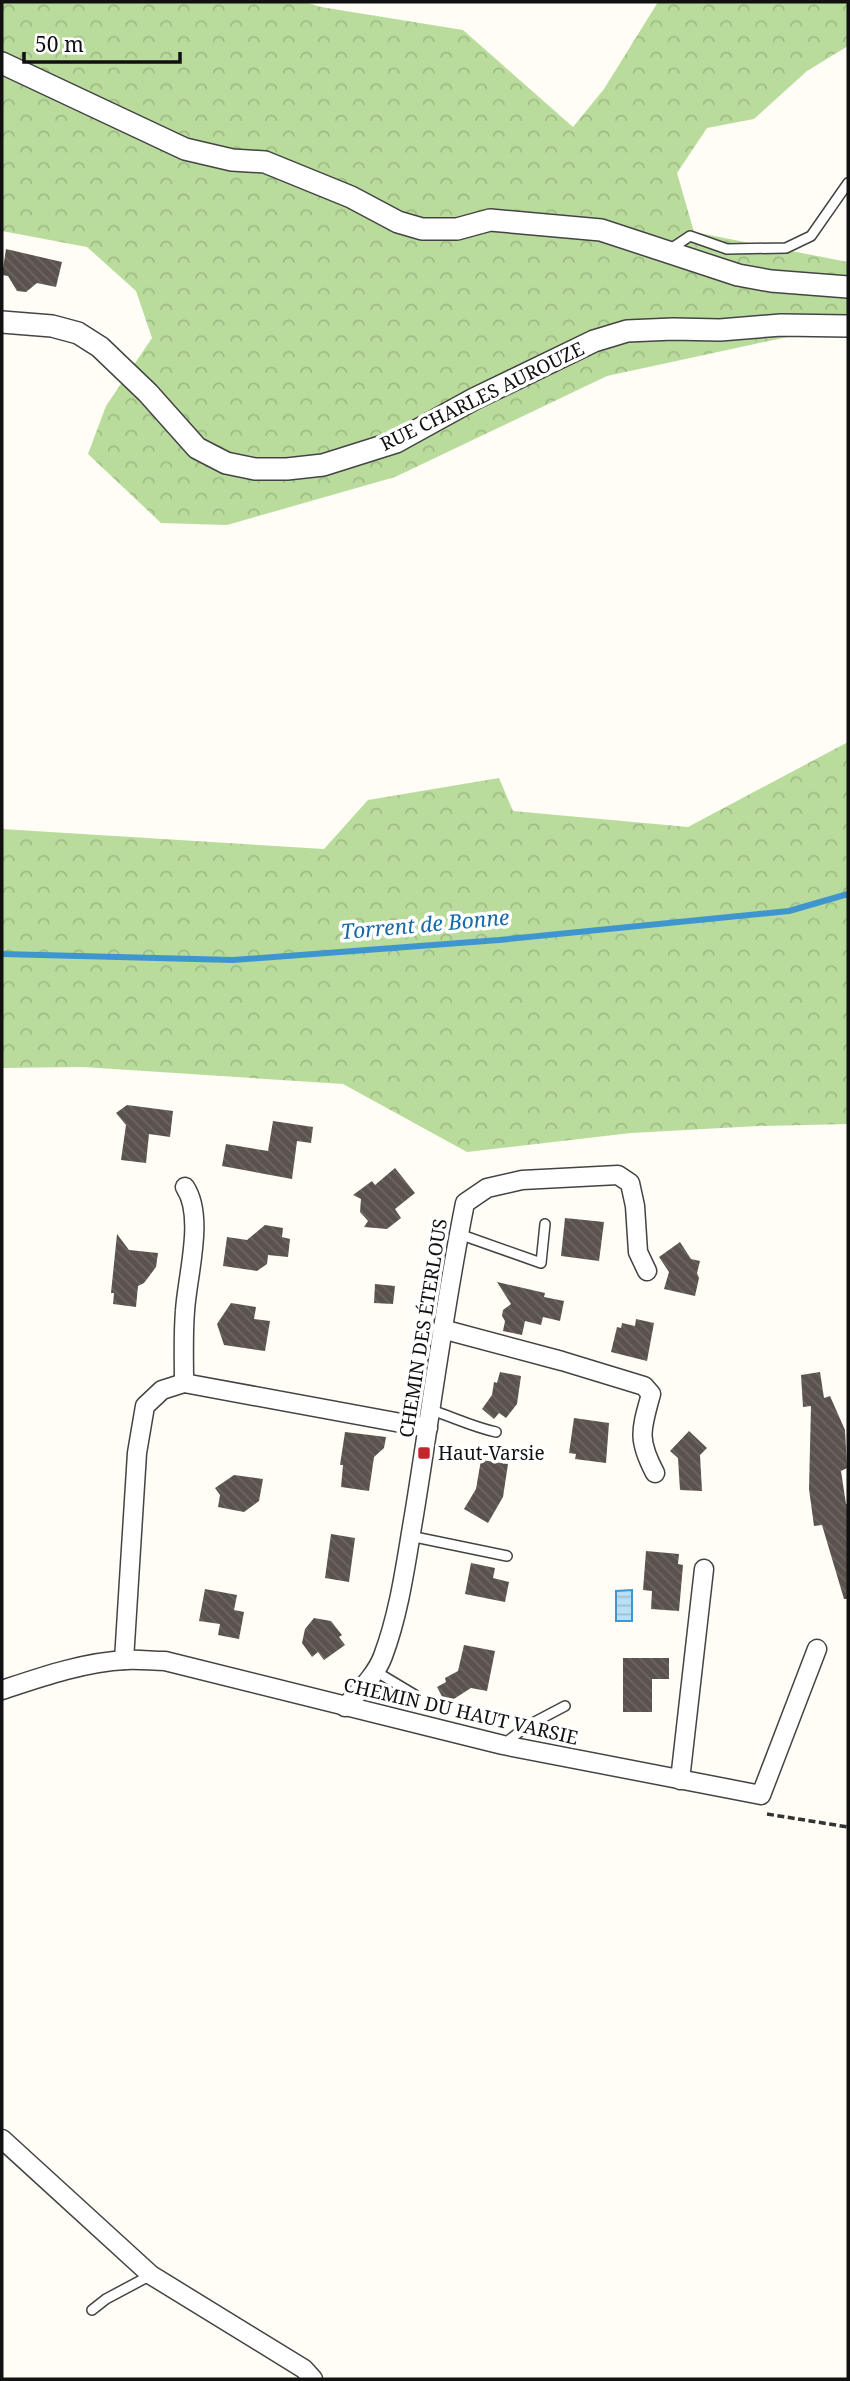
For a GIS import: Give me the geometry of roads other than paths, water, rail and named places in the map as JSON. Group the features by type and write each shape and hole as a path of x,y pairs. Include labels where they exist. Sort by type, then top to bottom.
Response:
{"street":[{"path":"2,62 185,149 232,160 265,162 351,197 398,222 422,229 457,229 490,220 601,230 738,275 771,281 848,287"},
{"name":"RUE CHARLES AUROUZE","path":"2,322 52,326 78,333 100,347 148,393 197,448 226,463 255,469 287,470 323,465 396,442 474,399 594,341 627,331 720,330 781,325 848,326"},
{"name":"CHEMIN DES ÉTERLOUS","path":"345,1707 383,1658 393,1623 465,1203 487,1188 522,1180 618,1175 630,1183 635,1206 638,1252 647,1271"},
{"path":"184,1382 185,1312 194,1222 192,1198 185,1187"},
{"path":"442,1329 644,1386 651,1394 641,1437 655,1473"},
{"path":"124,1660 137,1452 145,1406 162,1391 184,1382 430,1419"},
{"path":"680,1780 704,1569"},
{"name":"CHEMIN DU HAUT VARSIE","path":"2,1690 42,1676 124,1660 165,1661 503,1745 761,1795 817,1649"},
{"path":"2,2139 150,2275 304,2368 313,2379"}],"lane":[{"path":"668,251 690,236 727,248 786,248 811,236 848,183"},
{"path":"458,1234 541,1262 545,1224"},
{"path":"430,1419 453,1417 473,1427 496,1433"},
{"path":"410,1536 507,1556"},
{"path":"374,1671 415,1695"},
{"path":"503,1745 527,1726 565,1706"},
{"path":"92,2310 106,2299 150,2275"}],"water":[{"path":"632,1590 632,1621 616,1621 616,1591"}],"waterway":[{"name":"Torrent de Bonne","path":"2,954 233,960 499,940 789,911 848,894"}],"place":[{"name":"Haut-Varsie","path":"424,1453"}]}
